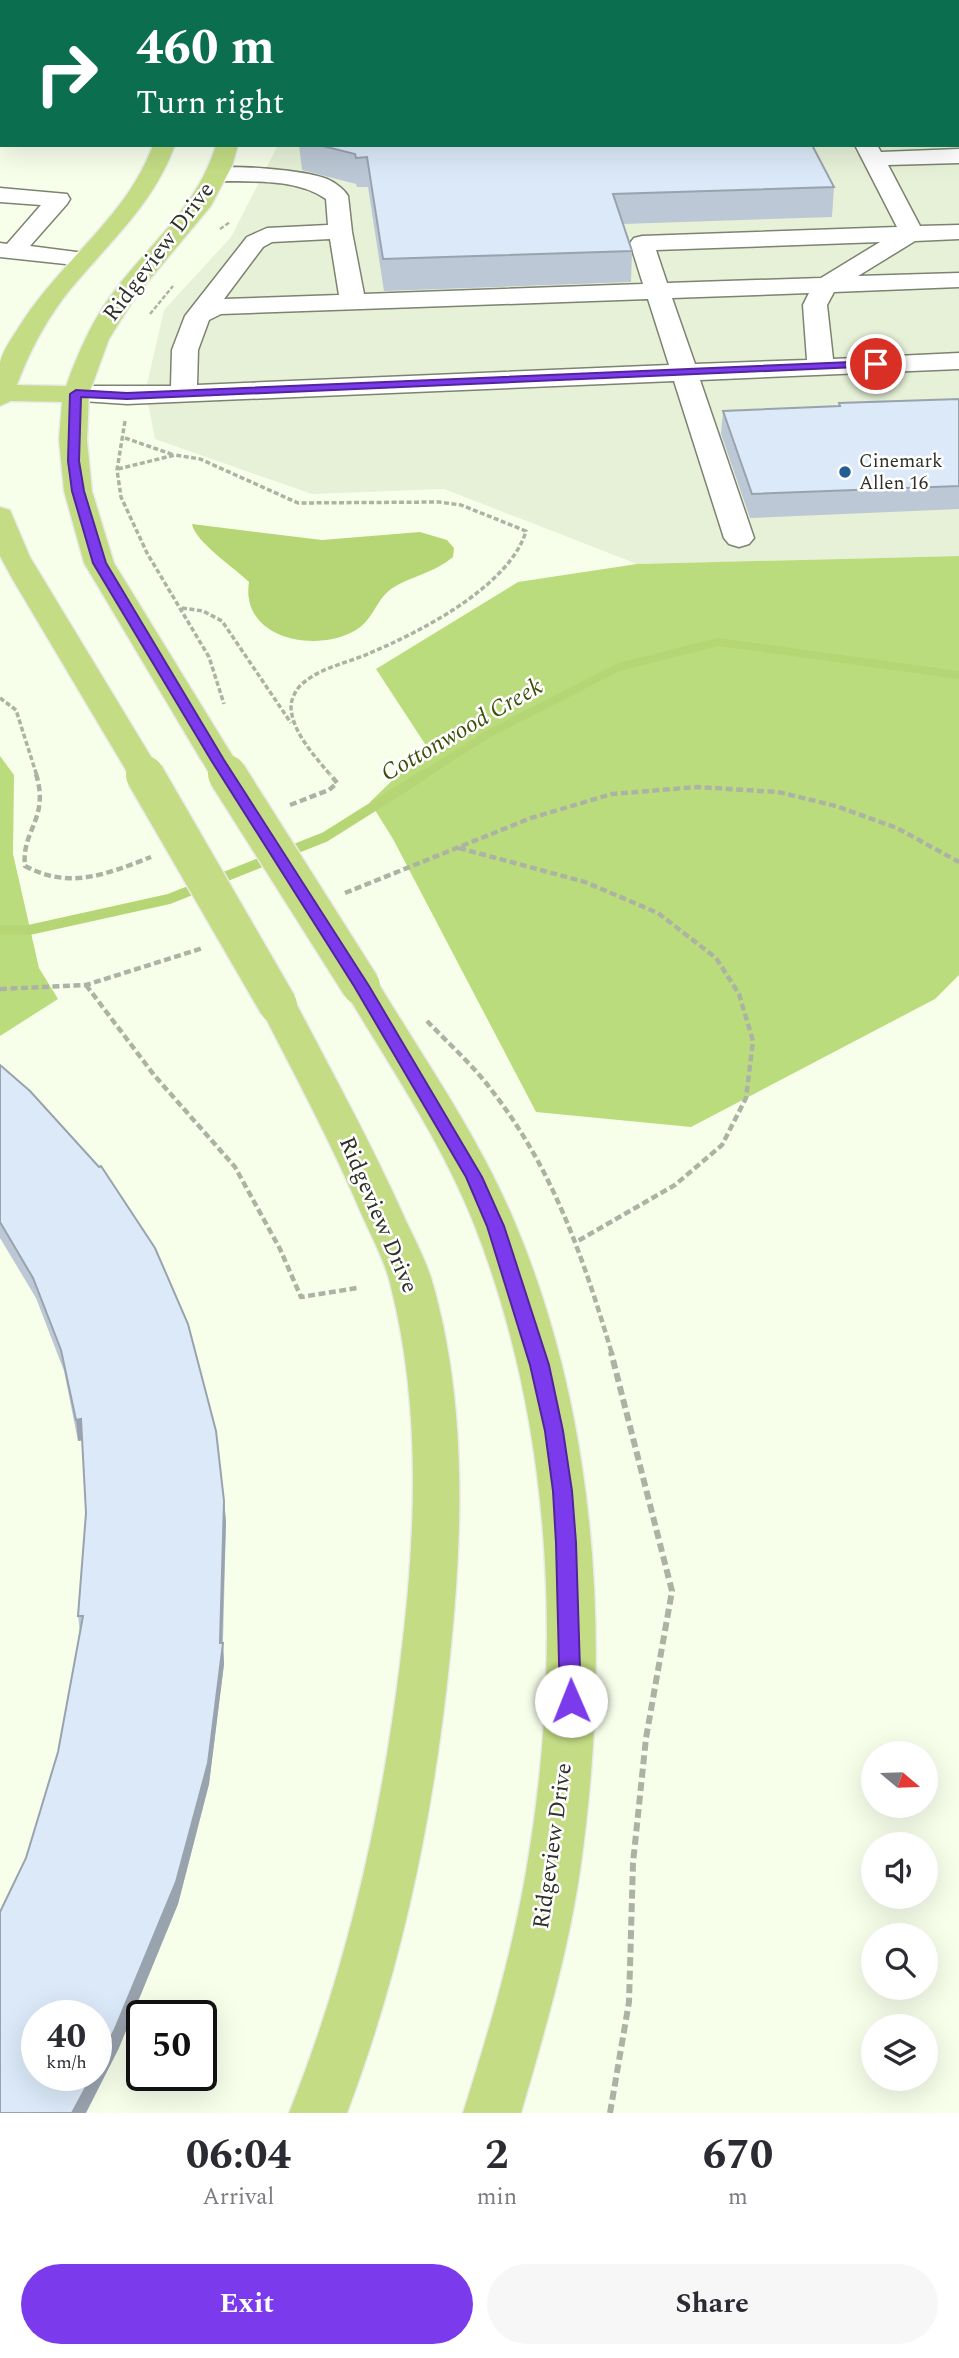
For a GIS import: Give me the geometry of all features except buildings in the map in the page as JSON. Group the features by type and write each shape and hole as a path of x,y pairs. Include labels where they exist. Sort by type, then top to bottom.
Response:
{"main road":[{"path":"76,394 1,395 17,352 33,322 132,206 154,172 163,147"},
{"name":"Ridgeview Drive","path":"225,147 197,173 190,217 114,308 89,353 76,394 73,461 78,491 99,563 218,760 361,986 474,1177 496,1226 540,1365 563,1491 571,1701 565,1785 553,1873 534,1967 492,2113"},
{"path":"154,172 197,173"},
{"name":"Ridgeview Drive","path":"0,516 27,580 145,775 278,1006 352,1149 411,1280 426,1349 434,1428 436,1519 430,1625 415,1751 390,1878 365,1983 318,2113"}],"lane":[{"path":"911,233 870,152 959,156"},
{"path":"197,173 280,177 319,184 337,197 340,232 353,302"},
{"path":"0,195 59,199 7,250"},
{"path":"184,393 185,350 198,316 255,242 267,235 340,232"},
{"path":"739,538 642,243 959,232"},
{"path":"821,366 816,305 825,286 911,233"},
{"path":"7,250 84,260"},
{"path":"198,316 216,307 959,281"},
{"path":"76,394 127,396 959,361"}],"path":[{"path":"217,230 230,222"},
{"path":"145,319 174,283"},
{"path":"127,396 125,438 117,484 127,513 154,567 193,625 219,675 225,706"},
{"path":"125,438 175,455 200,459 298,503 439,502 480,511 526,531 526,543 512,564 480,591 380,649 303,683 292,702 291,710"},
{"path":"118,469 175,455"},
{"path":"180,607 203,611 222,621 294,726"},
{"path":"342,893 531,818 612,794 697,787 778,792 836,806 897,828 959,862"},
{"path":"458,848 585,882 659,913 716,958 739,994 752,1041 746,1098 722,1145 675,1185 576,1242"},
{"path":"0,989 86,985 214,944"},
{"path":"86,985 154,1075 234,1167 280,1249 301,1297 357,1288"}],"shaded area":[{"path":"277,147 959,147 959,556 637,564 444,489 312,494 155,439 147,384 164,310 231,237"},
{"path":"192,524 322,540 420,532 447,540 454,548 453,557 446,562 391,589 367,621 356,630 321,641 302,640 268,629 256,617 249,601 249,582 200,539"},
{"path":"959,556 959,975 935,999 691,1127 536,1112 393,839 370,802 427,747 376,669 518,582 637,564"},
{"path":"0,756 14,775 13,854 39,968 58,999 0,1036"}],"waterway":[{"name":"Cottonwood Creek","path":"422,776 488,734 619,667 718,642 959,675"},
{"name":"Cottonwood Creek","path":"0,930 29,930 169,899 325,837 425,774"}],"place":[{"name":"Cinemark Allen 16","path":"845,472"}],"route":[{"path":"571,1701 563,1491 554,1431 540,1365 496,1226 474,1177 361,986 218,760 99,563 78,491 73,461 76,394 127,396 876,364"}]}
